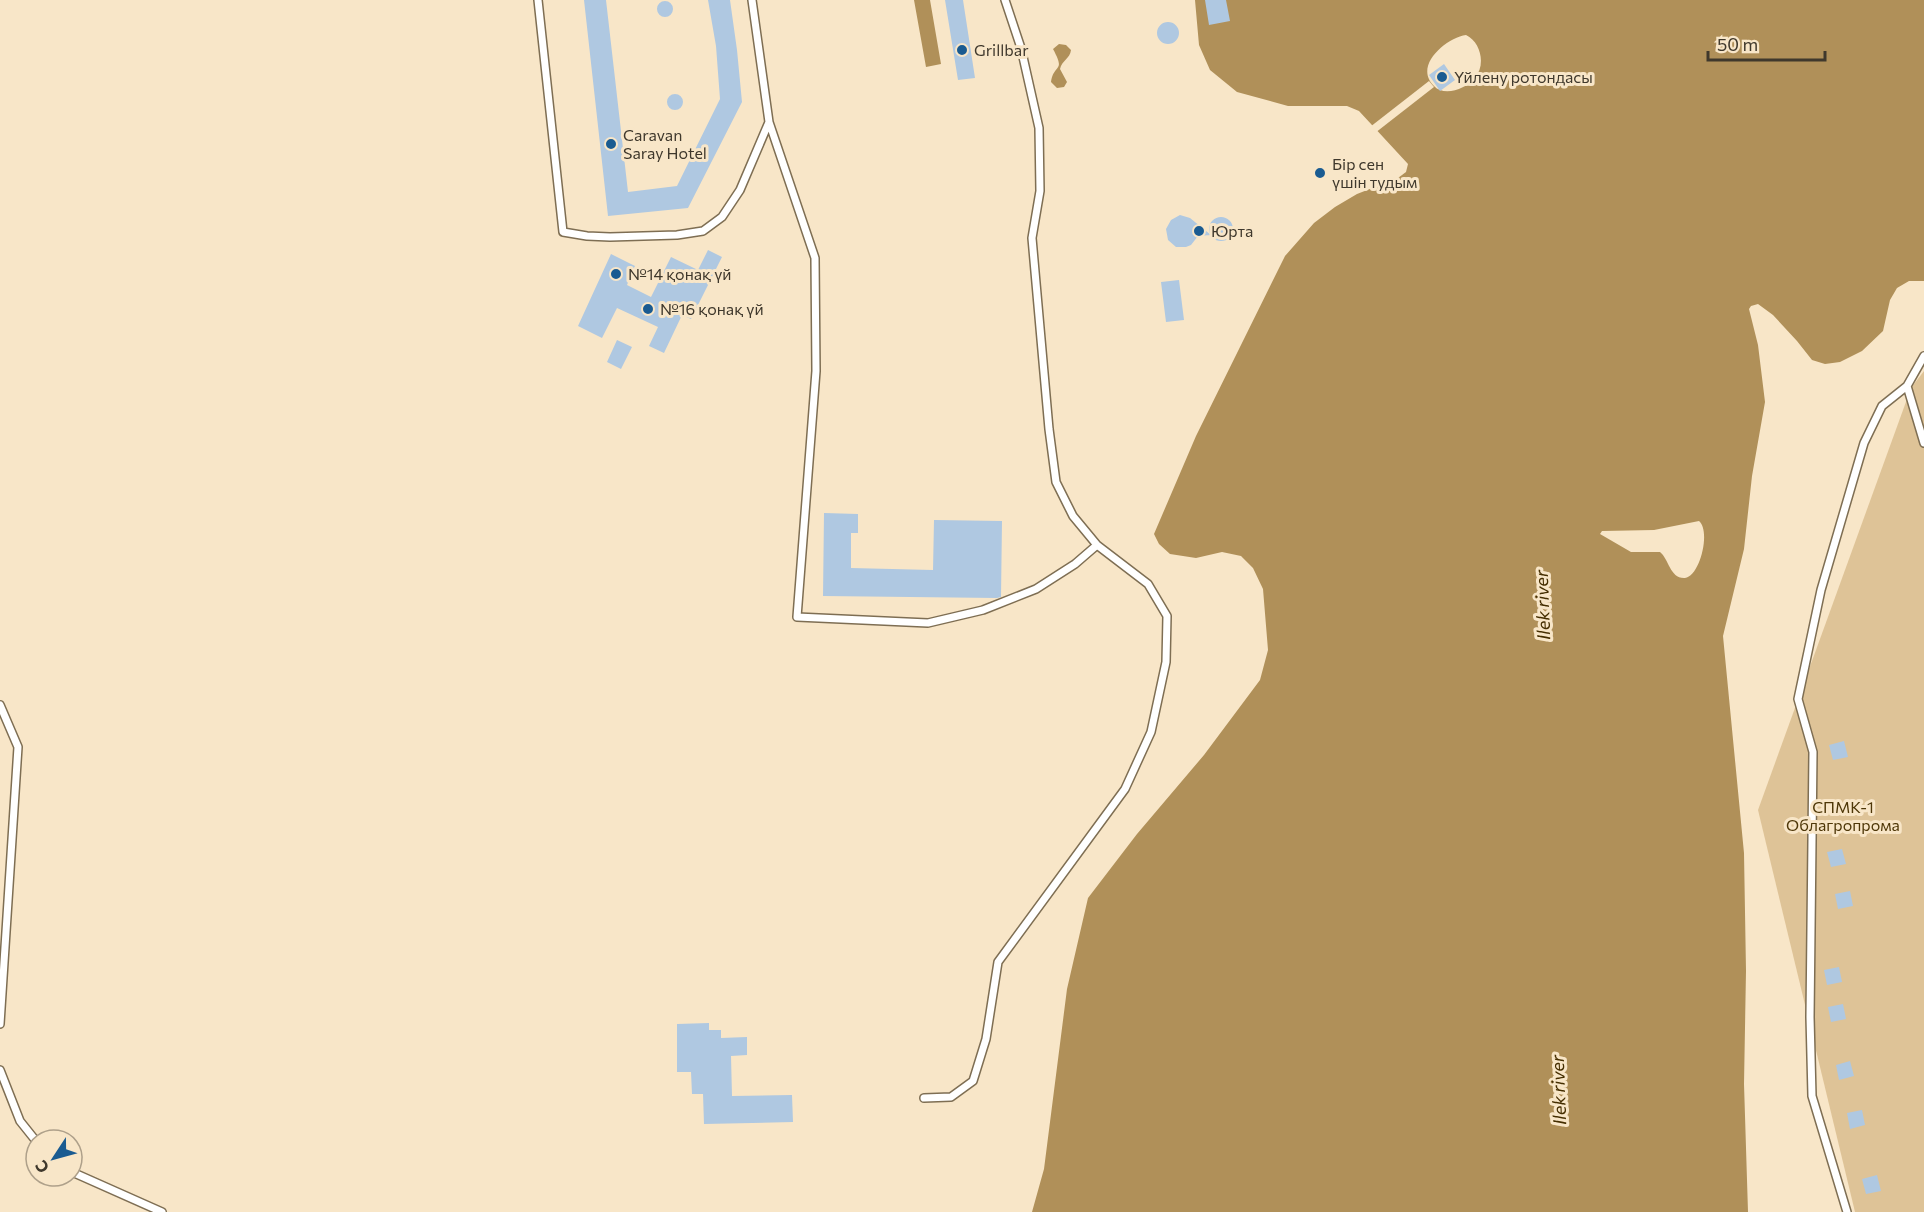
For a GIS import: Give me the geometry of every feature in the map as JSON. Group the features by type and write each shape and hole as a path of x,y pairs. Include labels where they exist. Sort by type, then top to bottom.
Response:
{"lane":[{"path":"538,0 562,232 610,237 677,235 703,231 722,217 740,190 769,122"},
{"path":"752,0 769,122 815,258 816,371 797,617 928,623 982,610 1036,589 1075,564 1098,545"},
{"path":"924,1098 951,1097 973,1080 986,1039 998,962 1125,789 1151,732 1166,662 1167,616 1148,584 1098,545 1073,516 1056,482 1032,238 1040,191 1040,128 1021,48 1005,0"},
{"path":"1847,1212 1812,1096 1810,1006 1813,752 1798,699 1821,590 1864,443 1882,406 1907,386 1924,356"},
{"path":"1907,386 1924,443"},
{"path":"0,705 18,747 0,1024"},
{"path":"0,1070 20,1121 26,1128"},
{"path":"84,1177 162,1212"}],"green space":[{"name":"СПМК-1 Облагропрома","path":"1924,371 1924,1212 1855,1212 1758,810 1911,388"}],"water":[{"path":"914,0 930,0 941,64 926,67"},
{"name":"Ilek river","path":"1195,0 1924,0 1924,281 1909,281 1897,288 1890,300 1883,331 1862,351 1840,362 1825,364 1812,360 1773,315 1758,304 1749,309 1758,345 1765,402 1752,476 1744,549 1723,636 1744,853 1746,971 1744,1084 1748,1212 1032,1212 1044,1169 1067,989 1088,898 1137,834 1204,755 1260,680 1268,650 1263,589 1253,568 1241,556 1222,552 1196,558 1170,554 1159,544 1154,534 1196,436 1285,256 1314,223 1335,207 1357,194 1398,178 1406,172 1408,164 1359,111 1347,106 1288,106 1237,92 1210,70 1199,45","holes":["1466,35 1475,43 1480,54 1478,73 1471,82 1461,88 1449,91 1438,89 1429,78 1427,70 1430,62 1442,47","1699,521 1704,534 1702,552 1695,570 1685,578 1673,572 1660,552 1631,552 1600,534 1602,531 1654,530"]},
{"path":"1059,44 1066,45 1071,50 1060,69 1067,82 1064,87 1057,88 1051,82 1059,65 1053,49"}],"pier":[{"path":"1429,81 1434,87 1375,133 1370,127"}],"building":[{"name":"Caravan Saray Hotel","path":"584,0 606,0 628,192 677,186 720,99 716,46 708,0 730,0 742,102 688,208 608,216"},
{"name":"Grillbar","path":"945,0 963,0 975,78 958,80"},
{"path":"1205,0 1226,0 1230,21 1209,25"},
{"path":"665,1 671,3 673,9 671,15 665,17 659,15 657,9 659,3"},
{"path":"1168,22 1176,25 1179,33 1176,41 1168,44 1160,41 1157,33 1160,25"},
{"name":"Үйлену ротондaсы","path":"1444,64 1455,80 1440,91 1429,75"},
{"path":"675,94 683,102 675,110 667,102"},
{"name":"Юрта","path":"1180,215 1190,218 1211,235 1198,236 1191,245 1176,247 1168,240 1166,229 1171,220"},
{"path":"1221,217 1230,220 1233,229 1230,238 1221,241 1212,238 1209,229 1212,220"},
{"path":"708,250 722,257 691,319 682,315 664,353 649,346 658,327 617,308 602,338 578,326 611,254 635,266 627,285 651,297 671,257 698,270"},
{"path":"1179,280 1184,320 1166,322 1161,282"},
{"path":"617,340 632,347 621,369 607,362"},
{"path":"824,513 858,514 858,533 851,533 851,568 933,570 934,520 1002,521 1001,597 823,596"},
{"path":"1844,741 1848,757 1833,760 1829,745"},
{"path":"1842,849 1846,864 1831,867 1827,852"},
{"path":"1850,891 1853,906 1838,909 1835,894"},
{"path":"1839,967 1842,982 1827,985 1824,970"},
{"path":"1843,1004 1846,1019 1831,1022 1828,1007"},
{"path":"709,1023 709,1030 721,1030 721,1038 747,1037 747,1055 731,1056 732,1096 792,1095 793,1122 704,1124 703,1094 692,1094 691,1072 677,1072 677,1024"},
{"path":"1850,1061 1854,1076 1839,1080 1836,1065"},
{"path":"1862,1110 1865,1125 1850,1129 1847,1113"},
{"path":"1877,1175 1881,1191 1866,1194 1862,1179"}],"place":[{"name":"Grillbar","path":"962,50"},
{"name":"Үйлену ротондaсы","path":"1442,77"},
{"name":"Caravan Saray Hotel","path":"611,144"},
{"name":"Бір сен үшін тудым","path":"1320,173"},
{"name":"Юрта","path":"1199,231"},
{"name":"№14 қонақ үй","path":"616,274"},
{"name":"№16 қонақ үй","path":"648,309"}]}
